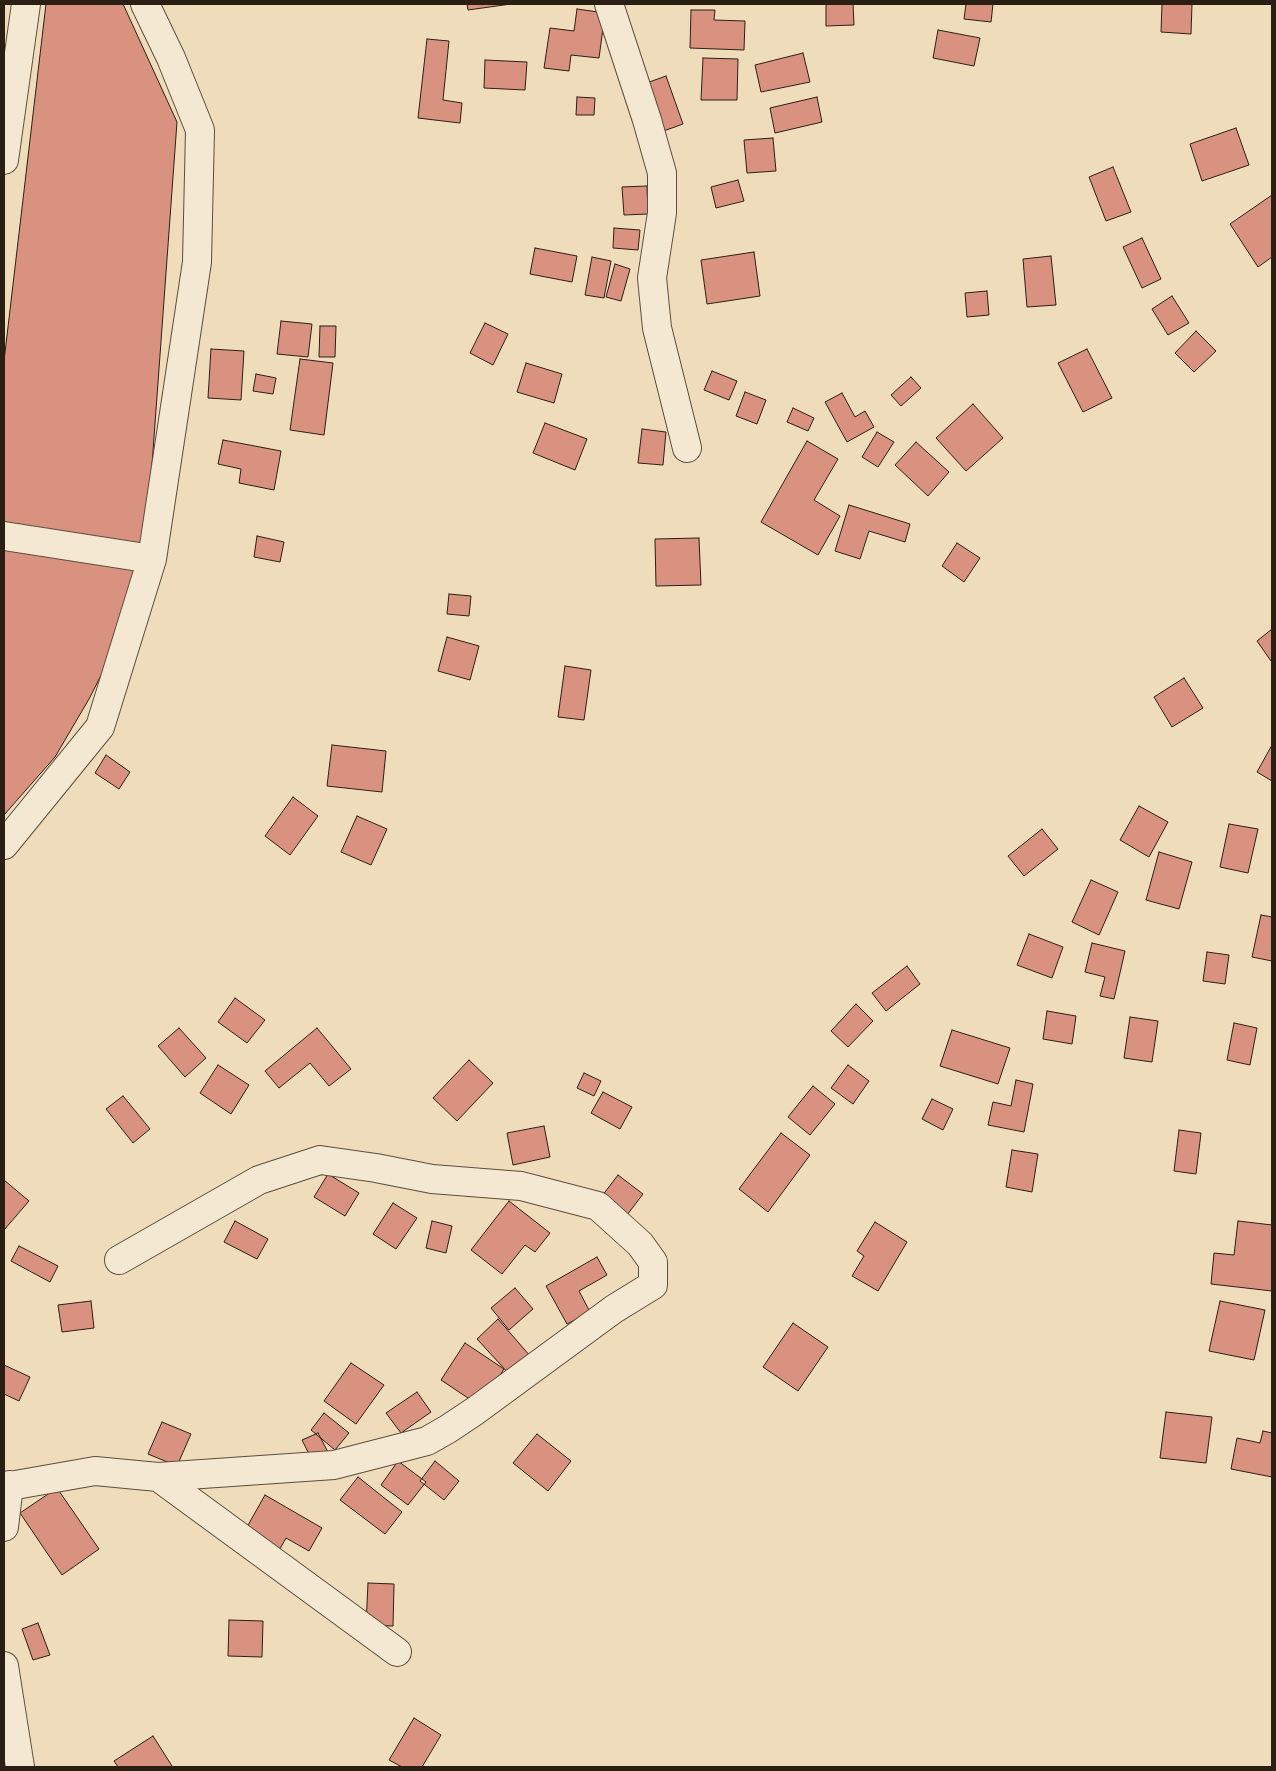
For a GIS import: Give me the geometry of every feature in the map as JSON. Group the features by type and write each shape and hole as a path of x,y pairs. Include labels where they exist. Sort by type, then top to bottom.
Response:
{"street":[{"path":"4,160 26,4"},
{"path":"4,845 100,727 152,559 197,262 200,130 172,58 146,4"},
{"path":"609,4 647,120 662,173 662,213 652,278 657,328 687,448"},
{"path":"4,536 152,559"},
{"path":"4,1527 6,1486 95,1471 158,1477 334,1465 427,1441 448,1430 614,1309 653,1285 653,1262 640,1244 598,1206 521,1186 432,1180 376,1168 320,1160 259,1180 119,1260"},
{"path":"158,1477 397,1652"},
{"path":"4,1666 20,1767"}],"building":[{"path":"46,4 123,4 177,122 146,547 119,640 89,699 55,757 4,815 4,361"},
{"path":"467,4 511,4 468,10"},
{"path":"826,4 853,4 854,25 826,26"},
{"path":"966,4 993,4 991,22 964,19"},
{"path":"1162,4 1192,4 1191,34 1161,32"},
{"path":"577,9 605,13 599,58 571,55 569,71 544,68 550,28 574,31"},
{"path":"691,10 715,10 714,20 745,21 744,50 690,48"},
{"path":"938,30 980,38 974,66 933,58"},
{"path":"427,39 449,41 443,100 462,103 460,123 418,118"},
{"path":"803,53 810,82 761,92 755,65"},
{"path":"703,58 738,59 737,100 701,100"},
{"path":"485,60 527,62 525,90 484,88"},
{"path":"666,76 683,124 658,133 641,85"},
{"path":"577,97 595,98 594,115 576,115"},
{"path":"817,97 822,122 775,133 770,108"},
{"path":"1236,128 1249,165 1202,181 1190,144"},
{"path":"773,138 776,171 747,173 744,140"},
{"path":"1113,167 1131,212 1106,221 1089,177"},
{"path":"738,180 744,201 716,208 711,187"},
{"path":"647,186 648,214 624,215 622,187"},
{"path":"1272,195 1272,257 1258,267 1230,224"},
{"path":"614,228 640,230 638,250 613,248"},
{"path":"1142,238 1161,279 1142,288 1123,247"},
{"path":"535,248 577,256 572,282 530,274"},
{"path":"754,252 760,296 707,304 701,260"},
{"path":"1051,256 1056,305 1027,307 1023,259"},
{"path":"592,257 611,261 604,298 585,295"},
{"path":"615,264 630,269 621,301 606,297"},
{"path":"987,291 989,315 967,317 965,293"},
{"path":"1172,296 1189,323 1168,335 1152,309"},
{"path":"281,321 312,324 308,357 277,354"},
{"path":"485,323 508,334 493,365 470,353"},
{"path":"320,326 336,326 335,357 319,357"},
{"path":"1196,331 1216,351 1194,372 1175,353"},
{"path":"211,349 244,351 241,400 208,398"},
{"path":"1087,349 1112,398 1083,412 1058,363"},
{"path":"300,359 333,363 324,435 290,430"},
{"path":"526,363 562,374 554,403 517,392"},
{"path":"712,371 737,381 729,400 704,390"},
{"path":"256,374 276,378 273,394 253,391"},
{"path":"911,377 921,388 901,406 891,395"},
{"path":"745,392 766,400 757,424 736,416"},
{"path":"842,393 855,417 865,411 874,427 847,442 825,402"},
{"path":"973,404 1003,438 966,471 936,438"},
{"path":"793,408 814,418 808,431 787,422"},
{"path":"545,423 587,439 575,470 533,453"},
{"path":"642,429 666,432 663,465 638,463"},
{"path":"877,432 894,442 878,467 862,457"},
{"path":"223,440 281,451 274,490 239,483 241,469 218,464"},
{"path":"807,441 838,459 814,500 840,516 818,555 761,522"},
{"path":"916,442 949,472 928,496 895,465"},
{"path":"849,505 910,524 905,542 869,531 860,559 835,551"},
{"path":"257,536 284,542 280,562 254,557"},
{"path":"699,538 701,585 656,586 655,539"},
{"path":"957,543 980,558 964,582 942,566"},
{"path":"449,594 471,596 469,616 447,614"},
{"path":"1272,629 1272,660 1271,661 1257,641"},
{"path":"447,637 479,646 470,680 438,671"},
{"path":"565,666 591,670 584,720 558,717"},
{"path":"1184,678 1203,708 1172,727 1154,697"},
{"path":"332,745 386,751 382,792 327,786"},
{"path":"1272,745 1272,781 1257,772"},
{"path":"106,755 130,772 119,789 95,773"},
{"path":"293,797 318,816 290,855 265,836"},
{"path":"1139,806 1168,822 1149,857 1120,840"},
{"path":"357,816 387,829 371,865 341,852"},
{"path":"1229,824 1258,829 1248,873 1220,867"},
{"path":"1042,829 1058,849 1024,876 1008,856"},
{"path":"1159,852 1192,862 1179,909 1146,900"},
{"path":"1091,880 1118,892 1099,935 1072,922"},
{"path":"1261,915 1272,917 1272,961 1252,957"},
{"path":"1029,934 1063,947 1052,978 1017,965"},
{"path":"1092,943 1125,951 1114,999 1100,996 1105,977 1085,972"},
{"path":"1207,952 1229,955 1225,984 1203,981"},
{"path":"907,966 920,984 886,1011 872,993"},
{"path":"235,998 265,1020 247,1043 218,1022"},
{"path":"856,1004 873,1021 848,1047 831,1031"},
{"path":"1047,1011 1076,1016 1072,1044 1043,1039"},
{"path":"1130,1017 1158,1021 1152,1062 1124,1058"},
{"path":"1234,1023 1257,1028 1250,1065 1227,1060"},
{"path":"179,1028 206,1058 185,1077 158,1046"},
{"path":"317,1028 351,1069 329,1086 310,1063 279,1088 265,1071"},
{"path":"952,1030 1010,1048 998,1084 940,1066"},
{"path":"469,1060 493,1083 457,1121 433,1098"},
{"path":"218,1065 249,1085 231,1114 200,1093"},
{"path":"848,1065 869,1081 853,1104 831,1088"},
{"path":"584,1073 601,1081 594,1096 577,1088"},
{"path":"1016,1080 1033,1084 1024,1132 988,1125 993,1102 1011,1106"},
{"path":"813,1086 835,1104 810,1135 788,1117"},
{"path":"603,1092 632,1107 620,1129 591,1113"},
{"path":"123,1096 150,1129 133,1143 106,1109"},
{"path":"932,1099 953,1109 943,1130 922,1119"},
{"path":"544,1126 550,1157 513,1165 507,1133"},
{"path":"1179,1130 1201,1133 1196,1174 1174,1171"},
{"path":"781,1133 810,1155 768,1212 739,1189"},
{"path":"1012,1150 1038,1154 1032,1192 1006,1187"},
{"path":"328,1174 359,1193 345,1216 314,1197"},
{"path":"618,1175 643,1194 627,1215 602,1196"},
{"path":"4,1180 29,1201 4,1230"},
{"path":"509,1201 550,1233 535,1252 525,1245 502,1274 471,1250"},
{"path":"393,1203 417,1218 396,1249 373,1234"},
{"path":"235,1221 268,1239 257,1259 224,1242"},
{"path":"432,1221 452,1226 446,1253 426,1248"},
{"path":"1238,1221 1272,1225 1272,1291 1211,1284 1214,1253 1234,1255"},
{"path":"875,1222 907,1242 878,1291 852,1276 864,1256 857,1251"},
{"path":"19,1246 58,1266 50,1282 11,1261"},
{"path":"597,1257 607,1275 579,1291 590,1312 567,1324 546,1286"},
{"path":"515,1288 533,1309 509,1330 491,1308"},
{"path":"91,1301 94,1328 62,1332 58,1305"},
{"path":"1220,1301 1265,1310 1254,1360 1209,1351"},
{"path":"498,1319 531,1357 511,1376 477,1339"},
{"path":"793,1323 828,1347 798,1391 763,1367"},
{"path":"465,1343 504,1369 480,1406 441,1380"},
{"path":"351,1363 384,1385 356,1424 324,1401"},
{"path":"4,1365 30,1377 19,1401 4,1394"},
{"path":"417,1392 431,1412 401,1433 386,1413"},
{"path":"1166,1412 1212,1417 1206,1463 1160,1458"},
{"path":"324,1413 349,1433 335,1450 311,1430"},
{"path":"162,1422 191,1434 177,1466 148,1454"},
{"path":"1263,1431 1272,1433 1272,1477 1231,1469 1237,1438 1260,1443"},
{"path":"318,1433 329,1454 313,1462 302,1440"},
{"path":"537,1434 571,1461 548,1491 513,1463"},
{"path":"398,1461 426,1482 408,1505 381,1485"},
{"path":"435,1461 459,1481 444,1500 420,1481"},
{"path":"358,1477 402,1512 385,1534 340,1500"},
{"path":"57,1488 99,1549 62,1575 20,1513"},
{"path":"265,1495 322,1528 309,1551 286,1538 277,1554 243,1534"},
{"path":"368,1583 394,1584 393,1626 366,1625"},
{"path":"229,1620 263,1621 262,1657 228,1656"},
{"path":"38,1623 50,1655 33,1660 22,1629"},
{"path":"414,1718 441,1735 422,1767 402,1767 389,1760"},
{"path":"153,1736 172,1766 118,1767 114,1761"}]}
